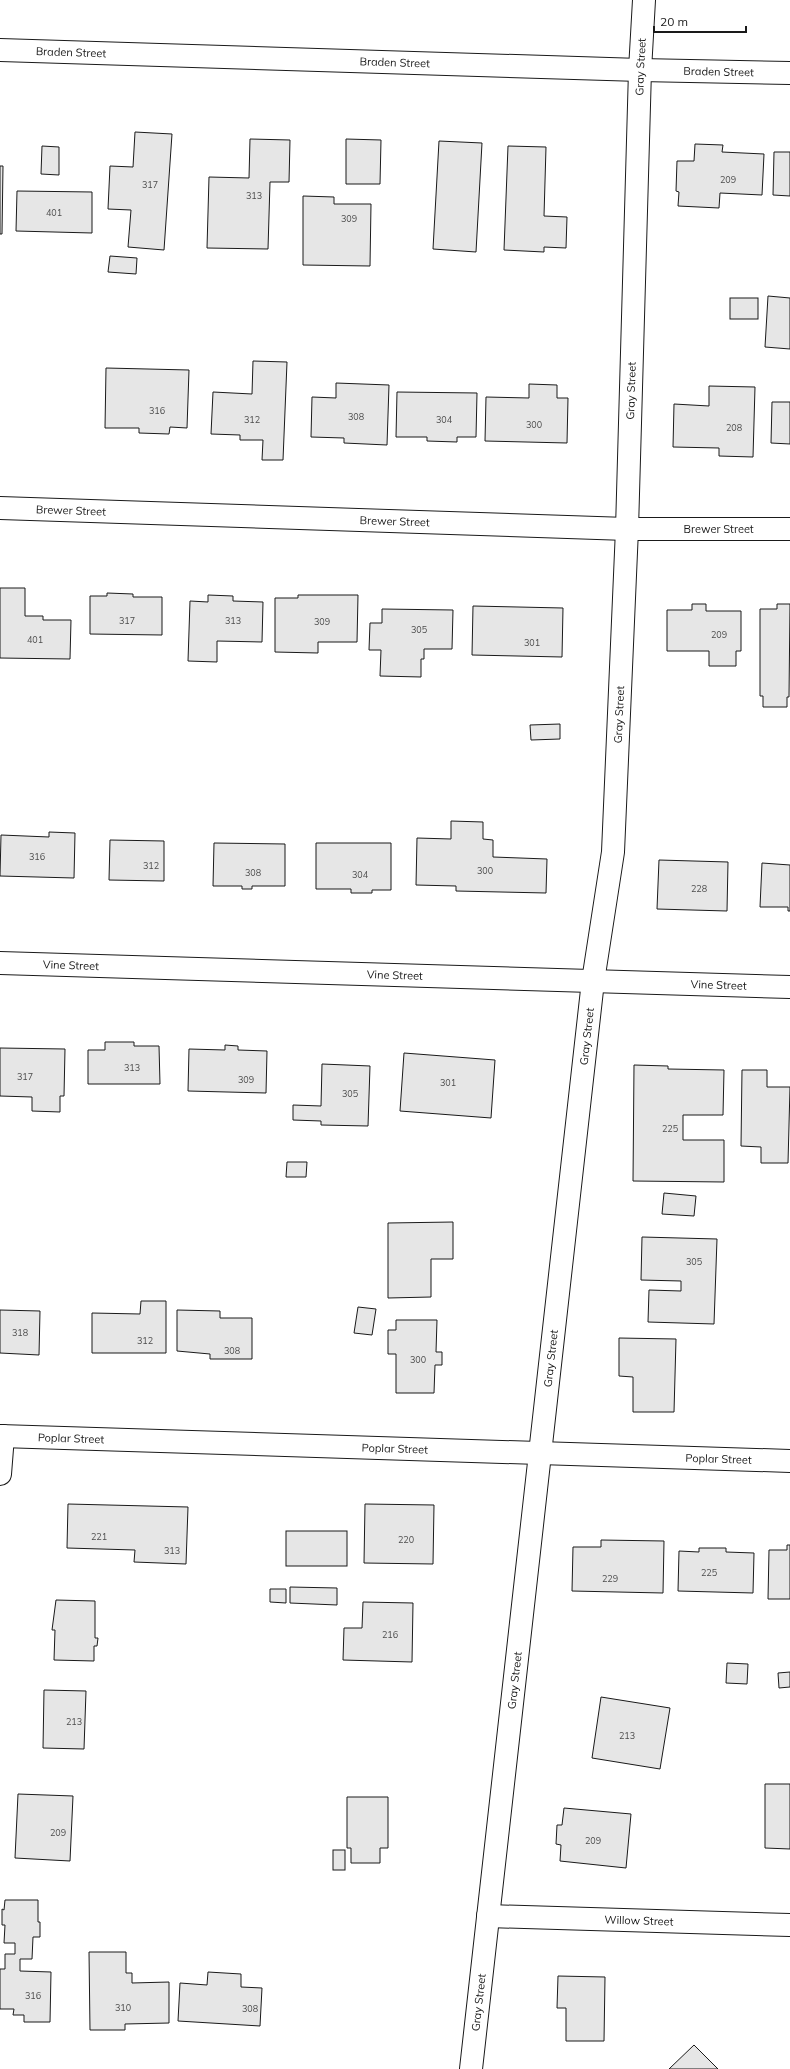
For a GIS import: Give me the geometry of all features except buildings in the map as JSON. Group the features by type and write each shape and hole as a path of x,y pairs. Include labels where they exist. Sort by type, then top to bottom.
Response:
{"street":[{"name":"Gray Street","path":"471,2069 593,981 613,852 627,529 640,70 644,0"},
{"name":"Braden Street","path":"0,50 640,70 790,73"},
{"name":"Brewer Street","path":"0,508 627,529 790,529"},
{"name":"Vine Street","path":"0,963 790,987"},
{"name":"Poplar Street","path":"2,1436 790,1461"},
{"path":"0,1474 2,1436"},
{"name":"Willow Street","path":"488,1916 790,1925"}]}
